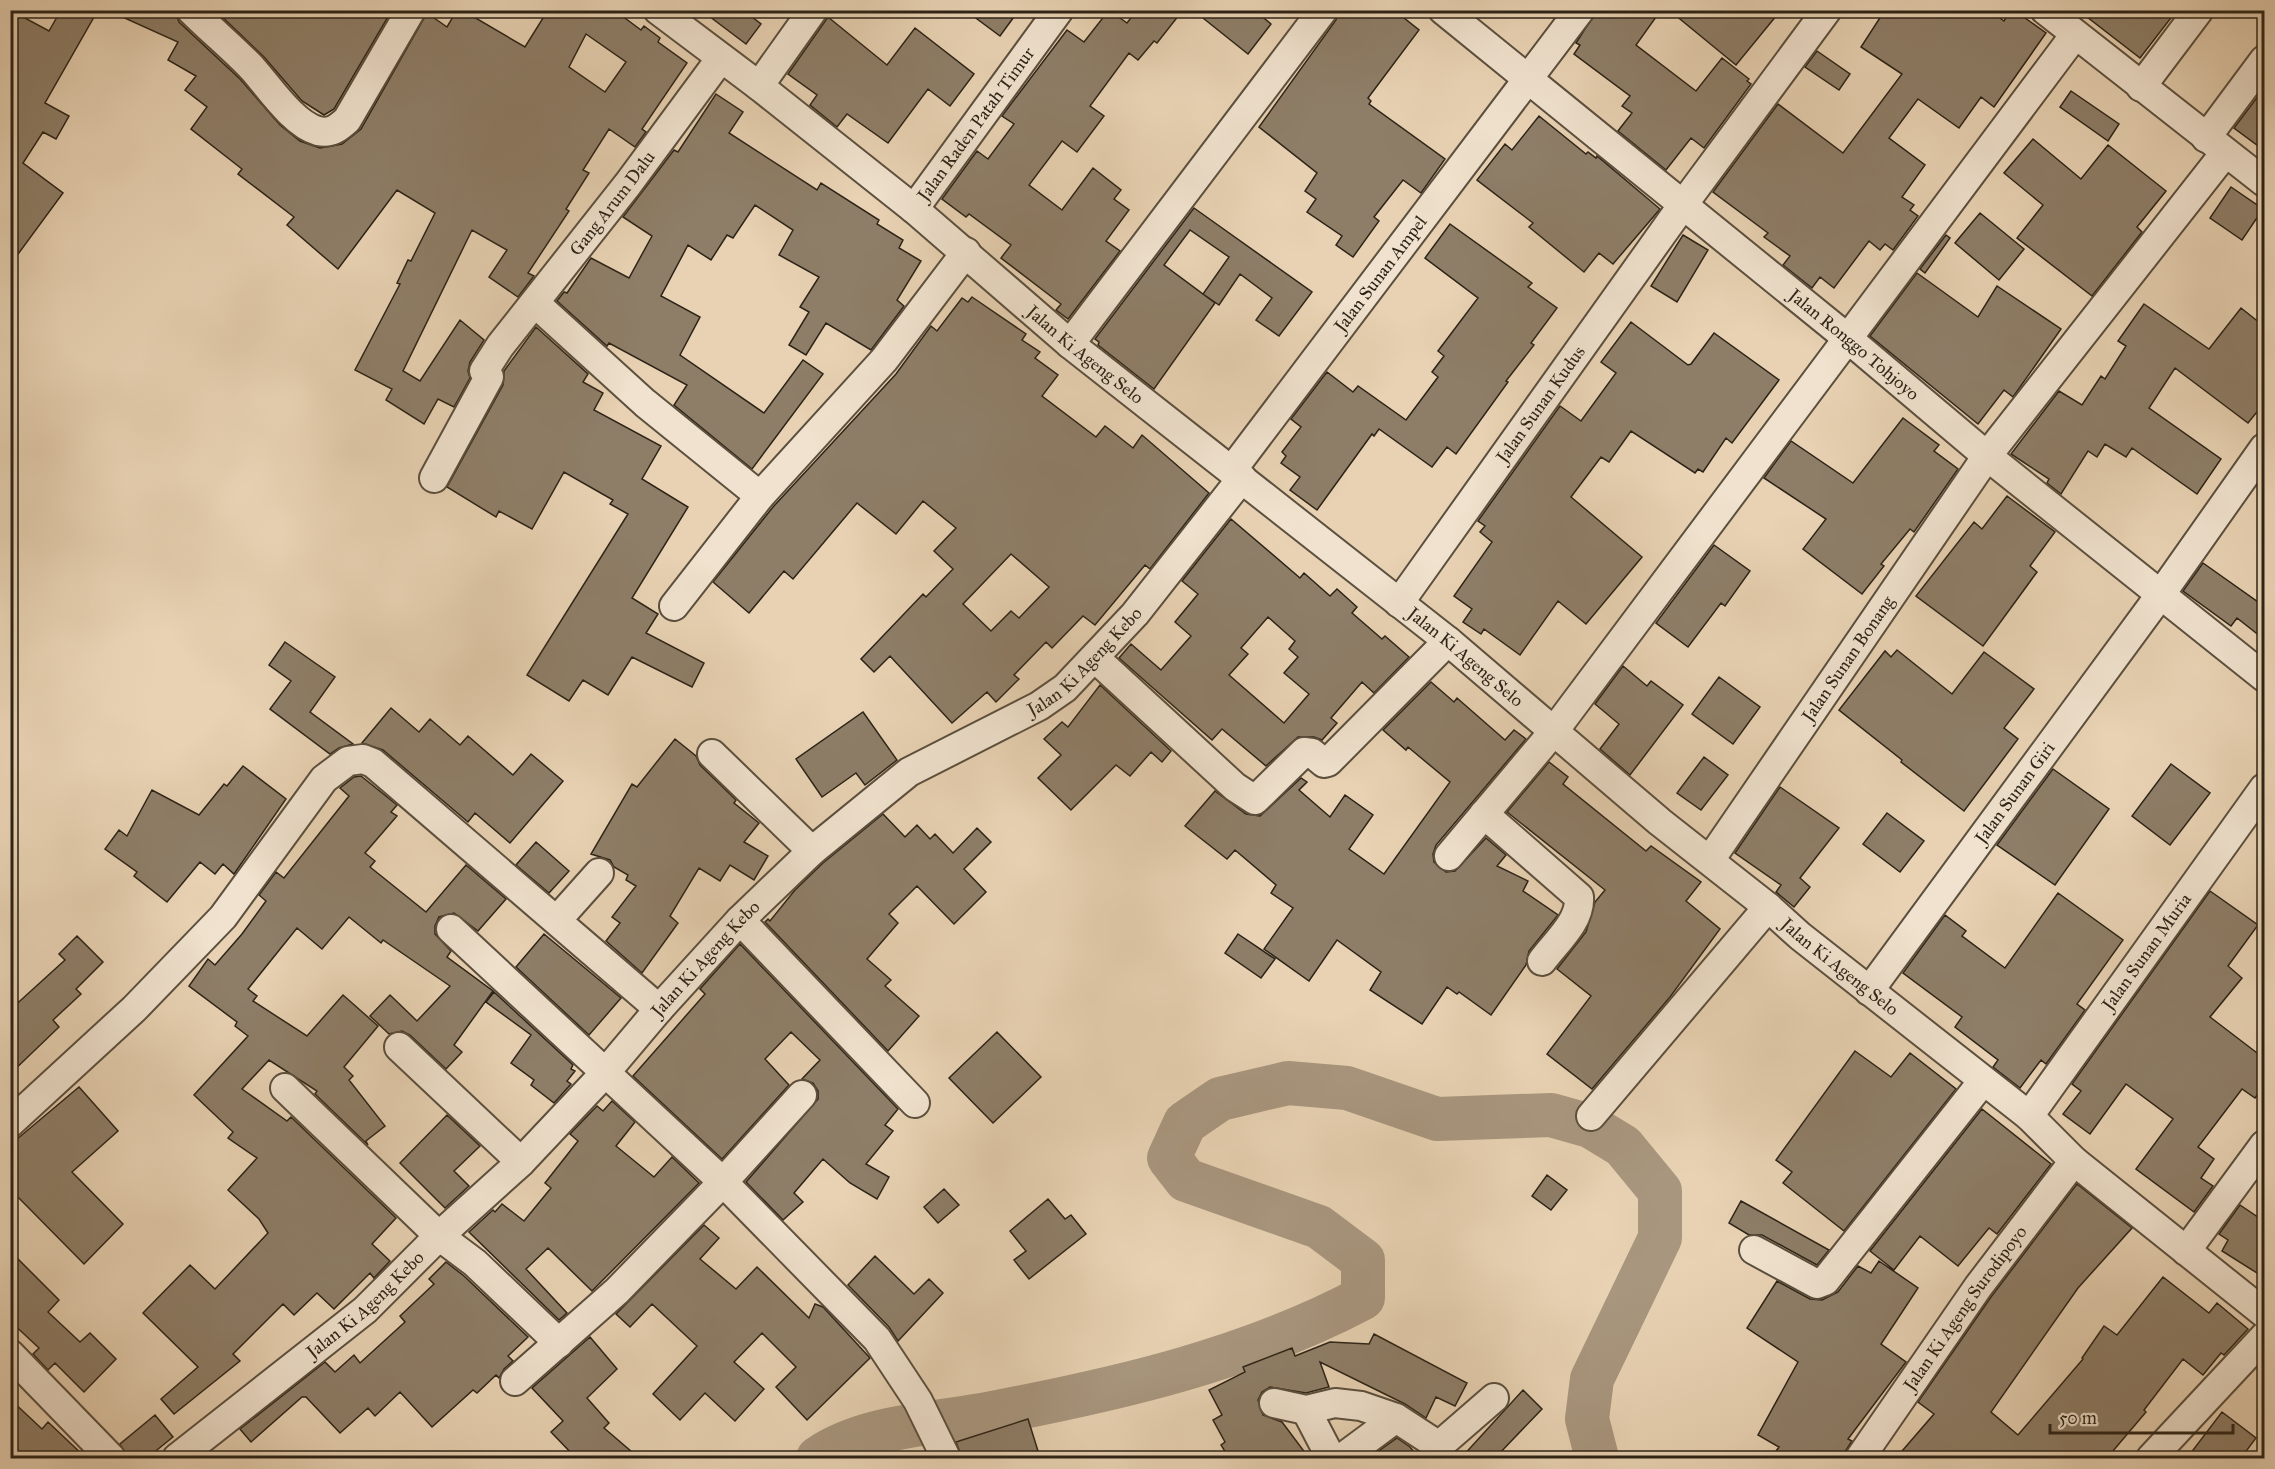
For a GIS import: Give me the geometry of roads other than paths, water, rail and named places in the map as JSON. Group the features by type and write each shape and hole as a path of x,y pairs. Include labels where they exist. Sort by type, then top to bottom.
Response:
{"street":[{"path":"191,10 251,67 285,106 306,124 327,132 335,130 346,120 411,10"},
{"name":"Jalan Ki Ageng Selo","path":"658,10 759,86 914,209 1070,344 1448,641 1660,822 1710,860 1869,991 2029,1116 2074,1161 2265,1313"},
{"path":"759,86 813,10"},
{"name":"Jalan Raden Patah Timur","path":"914,209 1059,10"},
{"path":"1070,344 1323,10"},
{"name":"Jalan Ronggo Tohjoyo","path":"1443,10 1846,337 1987,456 2265,677"},
{"name":"Jalan Sunan Ampel","path":"1237,474 1580,10"},
{"name":"Jalan Sunan Kudus","path":"1399,603 1682,206 1827,10"},
{"path":"2141,87 2199,10"},
{"path":"2049,12 2074,36 2265,182"},
{"path":"1449,856 1554,731 1846,337 2074,36"},
{"name":"Gang Arum Dalu","path":"434,478 489,377 484,371 500,346 628,184 721,58"},
{"name":"Jalan Sunan Bonang","path":"1710,860 1987,456 2215,145 2265,60"},
{"path":"674,606 760,496 884,360 966,252"},
{"path":"535,303 645,403 760,496"},
{"name":"Jalan Sunan Giri","path":"1869,991 2161,594 2265,448"},
{"name":"Jalan Ki Ageng Kebo","path":"177,1458 365,1310 439,1236 521,1162 605,1073 659,1009 740,920 812,851 909,772 1039,706 1065,688 1095,658 1180,560 1237,474"},
{"path":"1095,658 1235,787 1255,800 1305,752 1312,753 1324,763 1328,762 1448,641"},
{"path":"712,754 812,851"},
{"path":"10,1123 134,1009 223,917 324,779 348,761 363,759 373,763 659,1009"},
{"name":"Jalan Sunan Muria","path":"2029,1116 2265,788"},
{"path":"1484,814 1579,897 1580,907 1576,917 1542,960"},
{"path":"556,920 599,873"},
{"path":"1591,1116 1768,908"},
{"path":"740,920 915,1103"},
{"path":"451,929 723,1182 877,1339 918,1401 945,1456"},
{"path":"399,1047 521,1162"},
{"path":"1754,1250 1817,1284 1825,1281 1983,1081"},
{"path":"285,1088 439,1236 475,1263 559,1343"},
{"path":"515,1381 617,1291 723,1182 802,1095"},
{"path":"2186,1251 2265,1145"},
{"name":"Jalan Ki Ageng Surodipoyo","path":"1860,1458 1978,1287 2074,1161"},
{"path":"2151,1458 2265,1337"},
{"path":"10,1354 111,1458"},
{"path":"1274,1403 1306,1410 1335,1403 1346,1404 1396,1418 1436,1444 1441,1444 1494,1398"},
{"path":"1306,1410 1331,1458"},
{"path":"1342,1458 1396,1418"}],"waterway":[{"path":"818,1458 837,1447 879,1432 1040,1404 1182,1369 1274,1338 1363,1298 1363,1260 1319,1227 1186,1180 1169,1158 1185,1123 1220,1099 1288,1083 1347,1088 1437,1119 1551,1115 1590,1126 1623,1146 1660,1191 1660,1238 1592,1379 1587,1419 1597,1458"}]}
